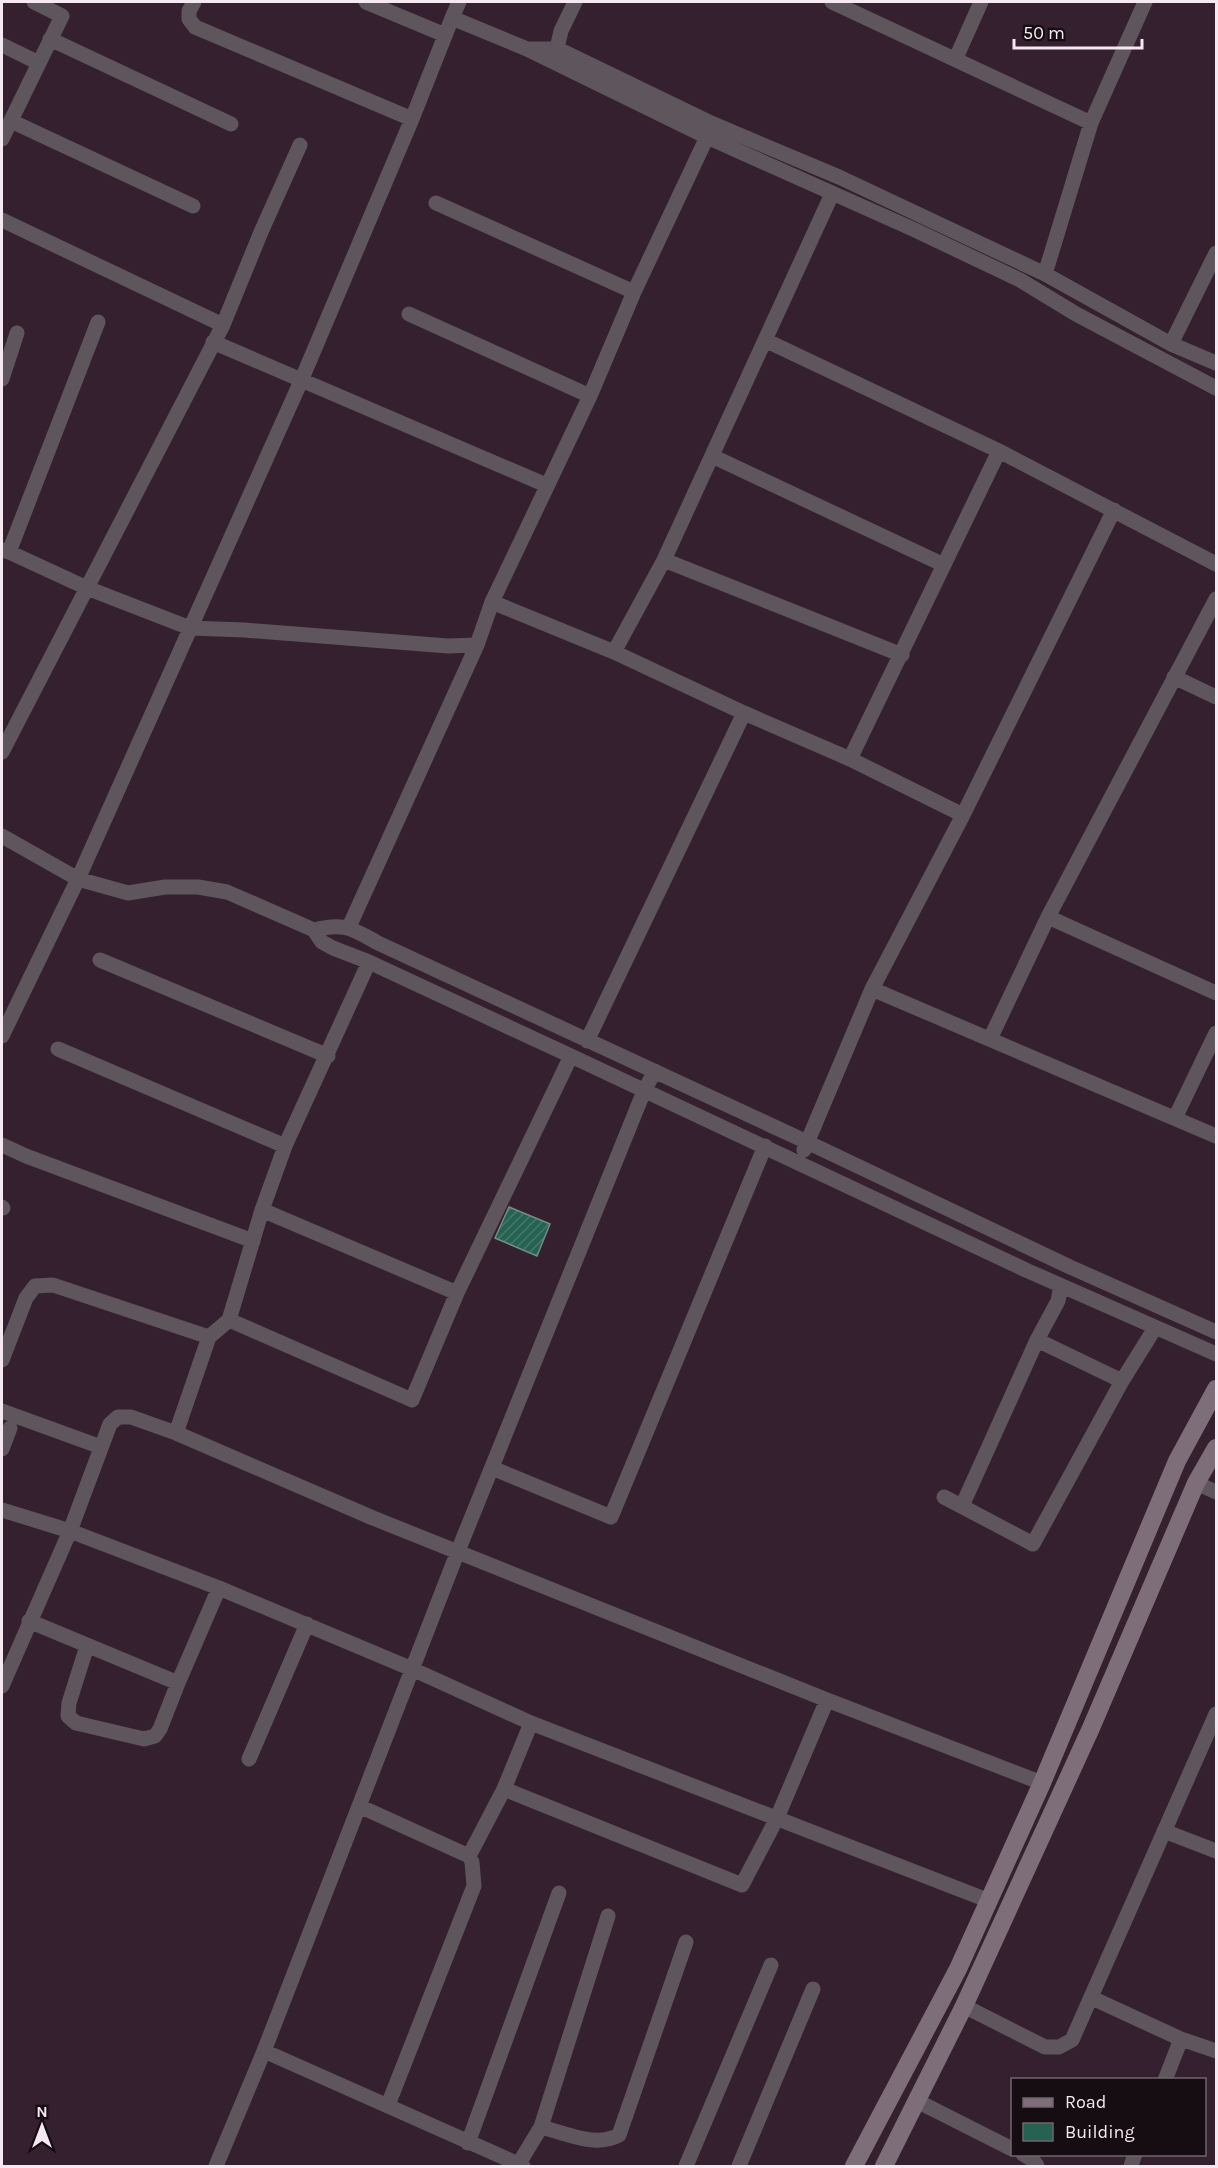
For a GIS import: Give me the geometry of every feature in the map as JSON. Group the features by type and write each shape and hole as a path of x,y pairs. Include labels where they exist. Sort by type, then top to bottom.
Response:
{"street":[{"path":"34,2 62,16"},
{"path":"2,140 69,2"},
{"path":"194,2 189,11 189,19 195,27 412,119"},
{"path":"366,2 445,35"},
{"path":"2,1034 78,879 301,381 459,2"},
{"path":"556,56 561,31 574,2"},
{"path":"832,2 1091,123"},
{"path":"956,58 981,2"},
{"path":"1045,274 1091,123 1145,2"},
{"path":"452,18 527,49 556,56 839,177 1045,274 1171,344 1216,363"},
{"path":"50,39 231,124"},
{"path":"2,45 39,63"},
{"path":"556,56 707,136 1020,280 1076,314 1216,388"},
{"path":"11,121 194,206"},
{"path":"349,927 477,645 492,602 590,396 634,292 707,136"},
{"path":"2,752 223,325 300,145"},
{"path":"614,652 664,560 832,194"},
{"path":"436,203 634,292"},
{"path":"2,220 223,325"},
{"path":"1171,344 1216,253"},
{"path":"409,314 590,396"},
{"path":"98,322 5,551 87,588 190,628 448,646 477,645"},
{"path":"2,379 17,333"},
{"path":"765,340 999,451 1216,564"},
{"path":"213,342 301,381 351,399 546,485"},
{"path":"850,759 999,451"},
{"path":"712,456 944,565"},
{"path":"799,1162 872,988 963,815 1114,510"},
{"path":"664,560 902,655"},
{"path":"990,1039 1048,917 1216,599"},
{"path":"492,602 614,652 744,713 850,759 963,815"},
{"path":"1174,677 1216,697"},
{"path":"587,1041 744,713"},
{"path":"2,836 78,879 128,893 176,887 198,887 227,892 314,930 322,942 333,948 369,962 1061,1286 1216,1354"},
{"path":"1048,917 1216,993"},
{"path":"314,930 328,926 349,927 378,943 1070,1267 1216,1332"},
{"path":"100,960 328,1056"},
{"path":"176,1432 209,1337 229,1320 262,1210 285,1146 369,962"},
{"path":"872,988 1216,1137"},
{"path":"1175,1118 1216,1033"},
{"path":"58,1049 285,1146"},
{"path":"229,1320 412,1400 456,1293 571,1056"},
{"path":"216,2166 264,2051 458,1551 644,1091 655,1071"},
{"path":"2,1145 253,1241"},
{"path":"492,1468 611,1517 765,1146"},
{"path":"262,1210 456,1293"},
{"path":"2,1360 26,1298 35,1286 53,1285 209,1337"},
{"path":"962,1506 1037,1340 1058,1301 1061,1286"},
{"path":"944,1497 1033,1544 1122,1381 1155,1328"},
{"path":"1037,1340 1122,1381"},
{"path":"854,2166 958,1969 987,1900 1042,1783 1177,1461 1216,1389"},
{"path":"2,1411 101,1447"},
{"path":"2,1686 70,1532 110,1424 118,1417 131,1417 176,1432 373,1518 827,1700 1042,1783"},
{"path":"2,1449 10,1428"},
{"path":"884,2166 964,2006 1090,1728 1196,1483 1216,1448"},
{"path":"1196,1483 1216,1492"},
{"path":"2,1510 70,1532 219,1588 412,1669 531,1723 987,1900"},
{"path":"87,1646 69,1703 68,1716 76,1723 144,1739 155,1736 160,1729 219,1588"},
{"path":"29,1621 178,1683"},
{"path":"249,1759 307,1624"},
{"path":"504,1789 742,1885 777,1818 827,1700"},
{"path":"964,2006 1045,2047 1059,2047 1072,2040 1216,1714"},
{"path":"469,1856 504,1789 531,1723"},
{"path":"358,1806 469,1856 472,1862 474,1886 388,2105"},
{"path":"1164,1831 1216,1851"},
{"path":"468,2143 559,1893"},
{"path":"264,2051 521,2166 541,2127 608,1916"},
{"path":"541,2127 599,2142 619,2135 686,1942"},
{"path":"686,2166 771,1965"},
{"path":"739,2166 813,1989"},
{"path":"1092,1998 1181,2039 1216,2051"},
{"path":"1165,2078 1181,2039"},
{"path":"917,2101 1011,2148"},
{"path":"1026,2156 1038,2166"}],"building":[{"path":"509,1207 550,1224 537,1256 495,1238"}]}
